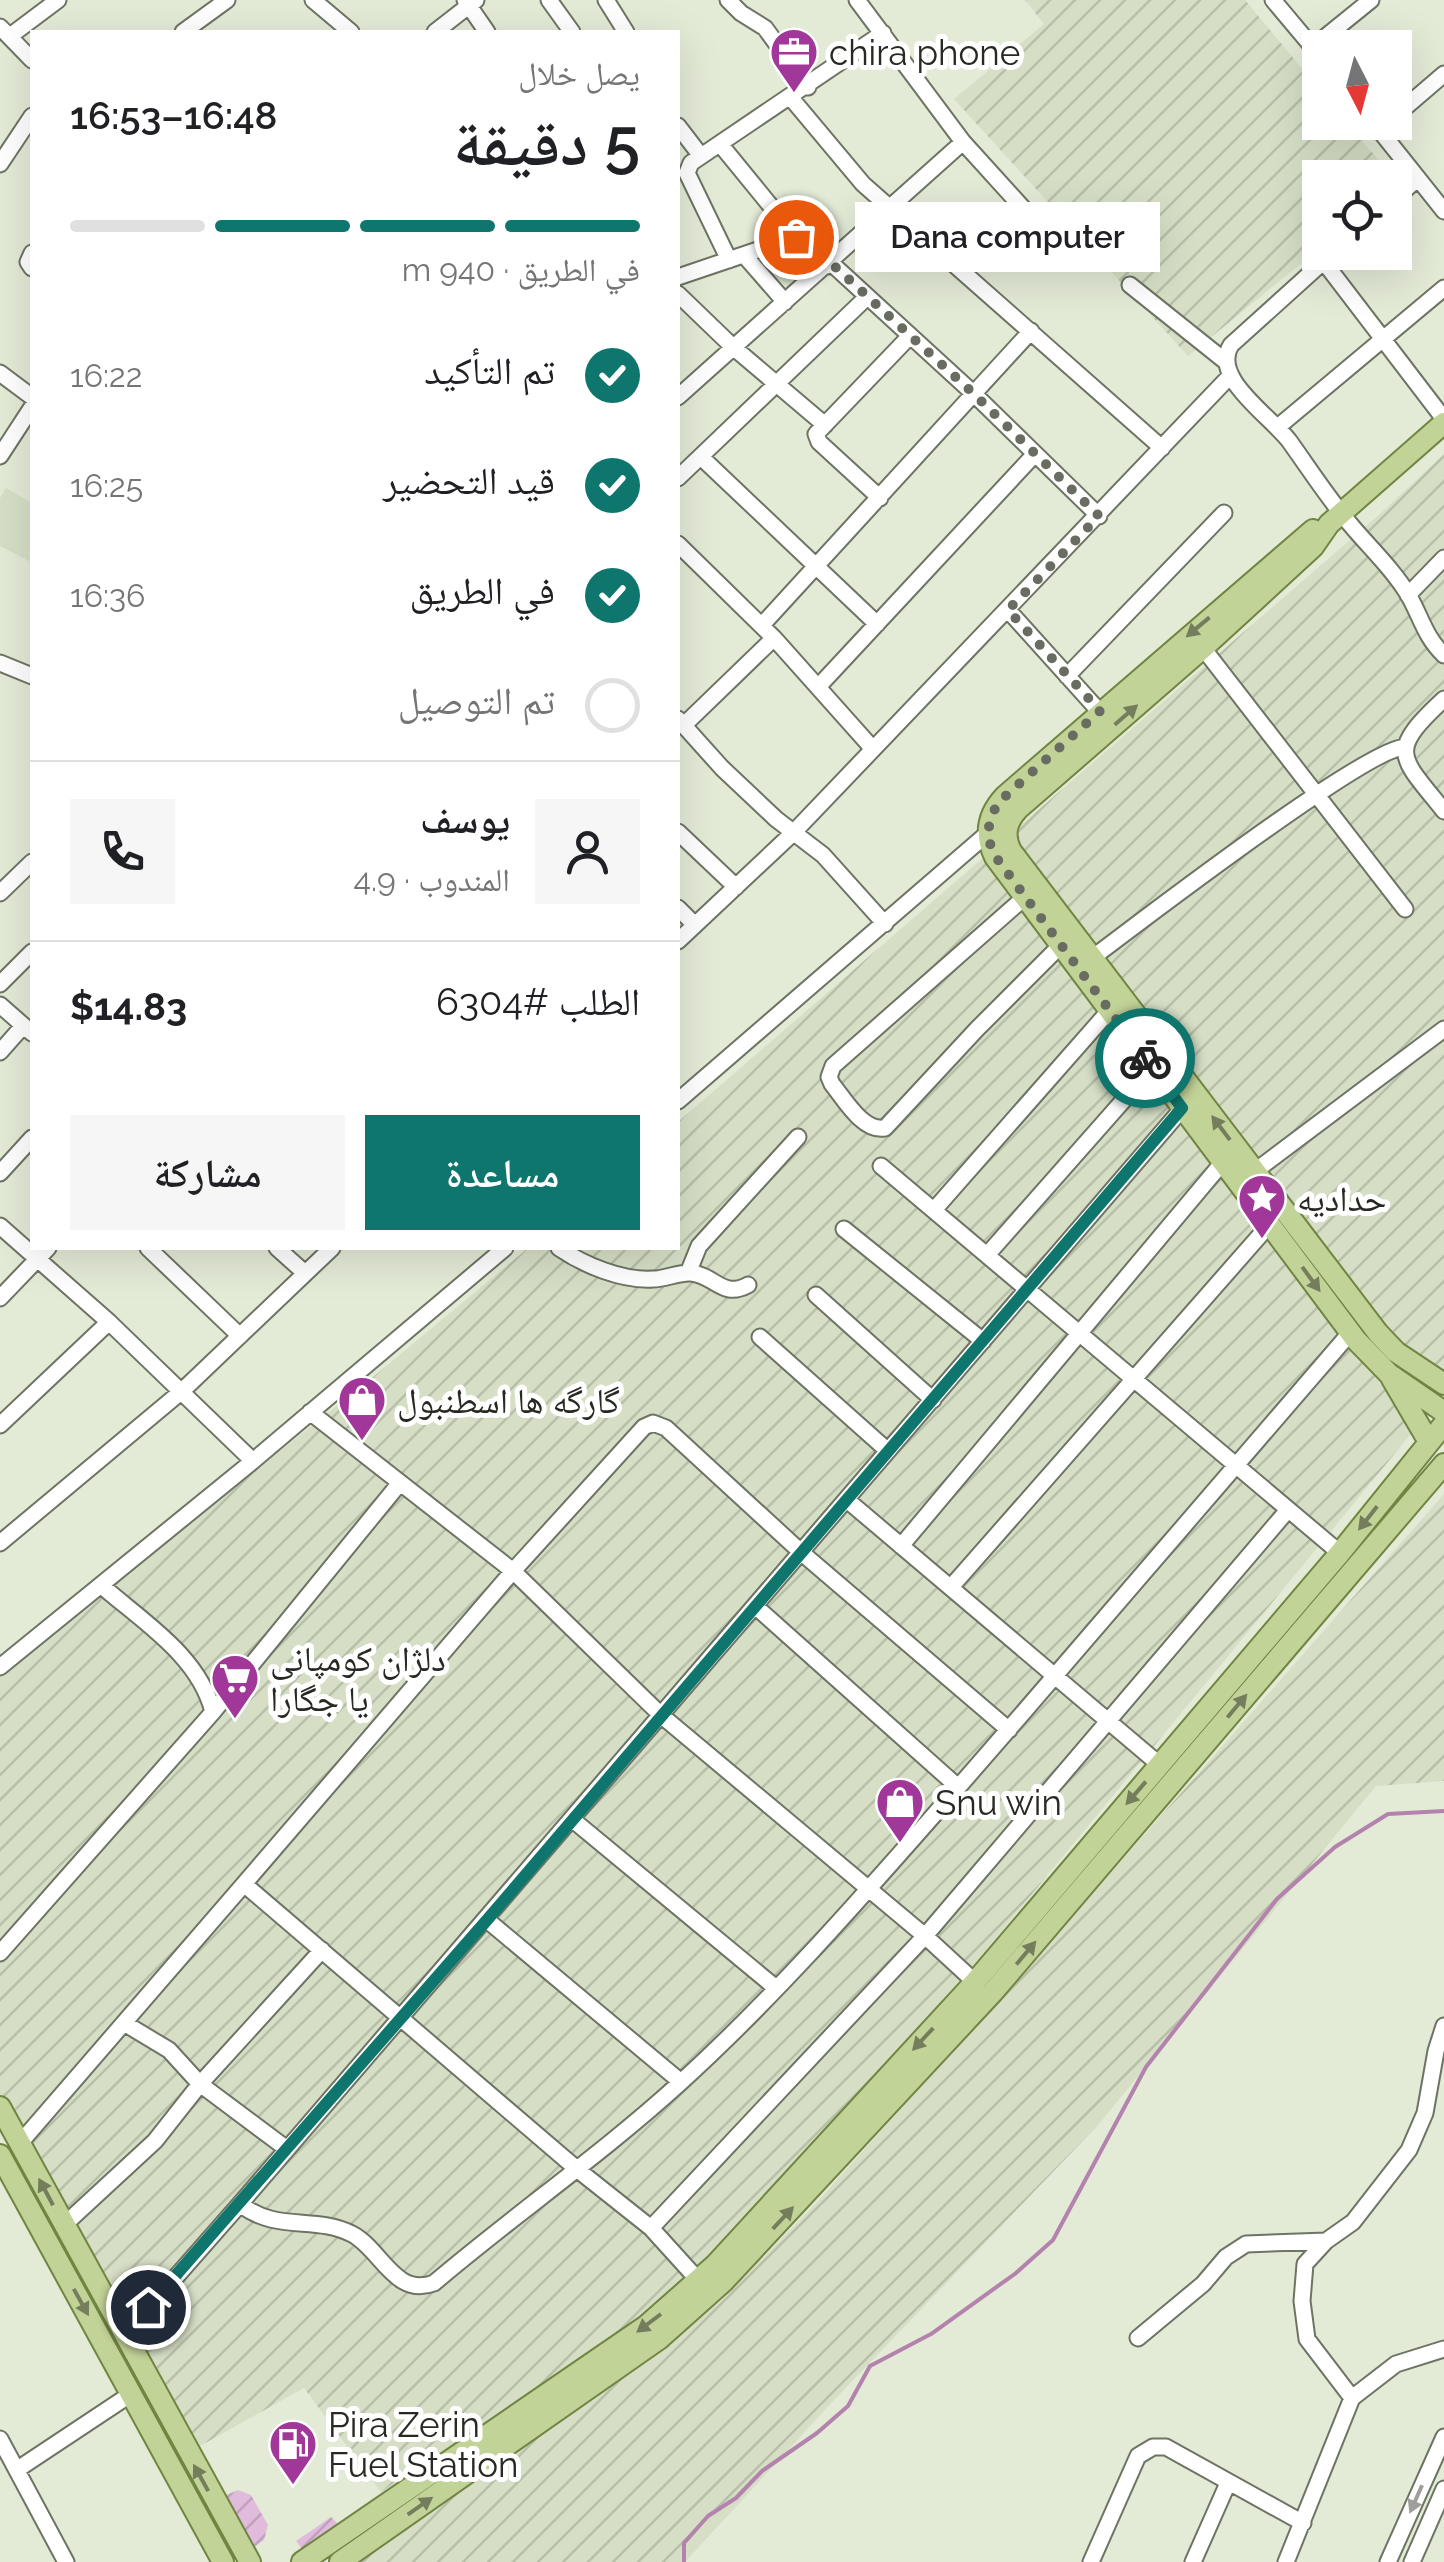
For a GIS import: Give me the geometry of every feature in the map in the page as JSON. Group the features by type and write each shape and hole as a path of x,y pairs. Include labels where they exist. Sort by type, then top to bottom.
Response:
{"main road":[{"path":"1429,1442 1389,1374 1350,1332 991,850 997,831 1018,809 1203,648 1312,547 1335,518 1444,421"},
{"path":"1335,518 1304,536 1100,711 1000,801 990,818 1011,851 1378,1333 1406,1360 1444,1384"},
{"path":"1389,1374 1406,1360"},
{"path":"1389,1374 1444,1412"},
{"path":"302,2562 646,2326 699,2281 975,1982 1340,1554 1444,1424"},
{"path":"340,2562 659,2339 724,2281 993,1992 1444,1464"},
{"path":"0,2107 250,2562"},
{"path":"0,2155 223,2562"}],"street":[{"path":"30,58 5,32 58,0"},
{"path":"187,30 227,0"},
{"path":"313,0 349,30"},
{"path":"549,0 571,30"},
{"path":"606,0 625,30"},
{"path":"728,0 765,28 808,87"},
{"path":"1273,0 1302,35"},
{"path":"1339,30 1371,0"},
{"path":"437,30 470,2 486,30"},
{"path":"865,3 883,34 964,142 1040,227"},
{"path":"325,30 338,21"},
{"path":"785,302 736,258 687,173 690,163 883,34"},
{"path":"1412,101 1444,74"},
{"path":"790,98 855,176 1162,448"},
{"path":"0,164 30,119"},
{"path":"680,129 700,156"},
{"path":"1390,140 1444,211"},
{"path":"680,395 964,142"},
{"path":"720,144 796,237 974,394 1099,516"},
{"path":"1412,184 1417,179"},
{"path":"680,276 796,237"},
{"path":"680,940 793,833 1099,516 1228,368 1232,344 1315,270"},
{"path":"1338,270 1444,421"},
{"path":"1130,286 1228,368 1246,396 1279,426 1335,518 1408,594 1430,642 1444,655"},
{"path":"1279,426 1444,288"},
{"path":"680,296 733,347 826,424"},
{"path":"680,476 867,297"},
{"path":"885,924 823,855 722,768 681,722 768,631 815,569 1031,331"},
{"path":"880,498 816,434 909,337"},
{"path":"0,373 30,396"},
{"path":"0,456 30,410"},
{"path":"818,687 1034,455"},
{"path":"701,458 877,624"},
{"path":"1068,676 1224,512"},
{"path":"680,546 768,631 874,749"},
{"path":"1408,594 1444,558"},
{"path":"1008,610 1100,711"},
{"path":"1203,648 1405,909"},
{"path":"0,683 5,665 30,675"},
{"path":"1444,699 1413,728 1406,747 1413,772 1444,811"},
{"path":"1092,958 1316,795 1387,751 1406,747"},
{"path":"680,1099 997,831"},
{"path":"680,834 736,887"},
{"path":"0,892 30,864"},
{"path":"18,874 30,886"},
{"path":"1025,897 834,1066 829,1076 832,1084 868,1125 876,1130 885,1128 977,1028 1061,945"},
{"path":"680,910 695,925"},
{"path":"0,984 30,954"},
{"path":"0,1006 28,1029 0,1052"},
{"path":"934,1210 1109,1011"},
{"path":"1254,1172 1444,1030"},
{"path":"987,1255 1152,1068"},
{"path":"118,2325 154,2302 240,2204 1182,1108"},
{"path":"688,1273 699,1246 798,1137"},
{"path":"0,1173 30,1140"},
{"path":"902,1546 1223,1162"},
{"path":"881,1166 1340,1554"},
{"path":"950,1588 1270,1224"},
{"path":"0,1226 30,1245"},
{"path":"844,1229 983,1341"},
{"path":"150,1250 240,1336"},
{"path":"278,1250 305,1273"},
{"path":"0,1543 182,1391 330,1250"},
{"path":"0,1667 504,1250"},
{"path":"562,1250 628,1277 656,1280 688,1273 700,1275 724,1290 748,1285"},
{"path":"0,1298 43,1253 253,1461"},
{"path":"816,1296 933,1400"},
{"path":"0,1425 109,1322"},
{"path":"240,2204 262,2219 298,2222 354,2235 402,2282 423,2288 434,2284 681,2082 776,1988 870,1889 1010,1730 1350,1332"},
{"path":"760,1337 888,1451"},
{"path":"310,1412 512,1571 662,1716 975,1982"},
{"path":"20,2143 512,1571 644,1427 653,1423 666,1428 802,1553 1010,1730"},
{"path":"0,1953 213,1712 400,1484"},
{"path":"846,1500 1160,1765"},
{"path":"651,2228 925,1936 1288,1511"},
{"path":"0,1517 14,1532"},
{"path":"102,1586 188,1662 205,1687 213,1712"},
{"path":"755,1606 958,1788"},
{"path":"573,1820 776,1988"},
{"path":"244,1884 651,2228 699,2281"},
{"path":"487,1920 681,2082"},
{"path":"64,2225 154,2141 200,2084 322,1950"},
{"path":"124,2023 169,2050 200,2084 287,2149"},
{"path":"1352,2398 1307,2339 1302,2301 1306,2264 1326,2241 1353,2222 1409,2150 1425,2113 1444,2026"},
{"path":"1138,2338 1203,2284 1226,2257 1246,2244 1326,2241"},
{"path":"1286,2562 1352,2398 1396,2364 1444,2349"},
{"path":"18,2470 131,2394"},
{"path":"1388,2562 1444,2437"},
{"path":"0,2439 66,2562"},
{"path":"1091,2562 1138,2456 1153,2446 1166,2447 1303,2522"},
{"path":"1192,2562 1228,2483"},
{"path":"1412,2562 1444,2490"}],"shaded area":[{"path":"1025,0 1245,0 1302,68 1302,140 1361,140 1379,160 1302,160 1302,263 1188,356 954,99 1044,24"},
{"path":"1444,454 1444,1404 1411,1434 981,1956 683,2293 381,2492 304,2388 200,2446 0,2094 0,1674 373,1377 526,1250 680,1250 680,1120 1381,513"},
{"path":"6,488 30,502 30,561 0,546 0,498"},
{"path":"1444,1494 1444,1781 1376,1786 1099,2124 685,2562 352,2562 720,2302 817,2202 998,2001"},
{"path":"238,2490 251,2495 268,2525 264,2540 254,2547 224,2496"},
{"path":"331,2517 338,2524 302,2549 296,2541"}],"waterway":[{"path":"684,2562 684,2543 708,2516 736,2498 762,2471 848,2406 870,2366 931,2334 1016,2273 1053,2240 1146,2067 1277,1899 1335,1847 1388,1814 1444,1811"}],"way so far":[{"path":"796,237 828,266 831,263 974,394 1099,516 1008,610 1100,711 1000,801 990,818 988,839 995,856 1145,1058"}],"place":[{"name":"chira phone","path":"794,94"},
{"name":"Dana computer","path":"796,237"},
{"name":"حداديه","path":"1262,1240"},
{"name":"گارگه ها اسطنبول","path":"362,1442"},
{"name":"دلژان کومپانی یا جگارا","path":"235,1720"},
{"name":"Snu win","path":"900,1844"},
{"name":"Pira Zerin Fuel Station","path":"293,2486"}],"route":[{"path":"148,2307 487,1920 1182,1108 1145,1058"}]}
